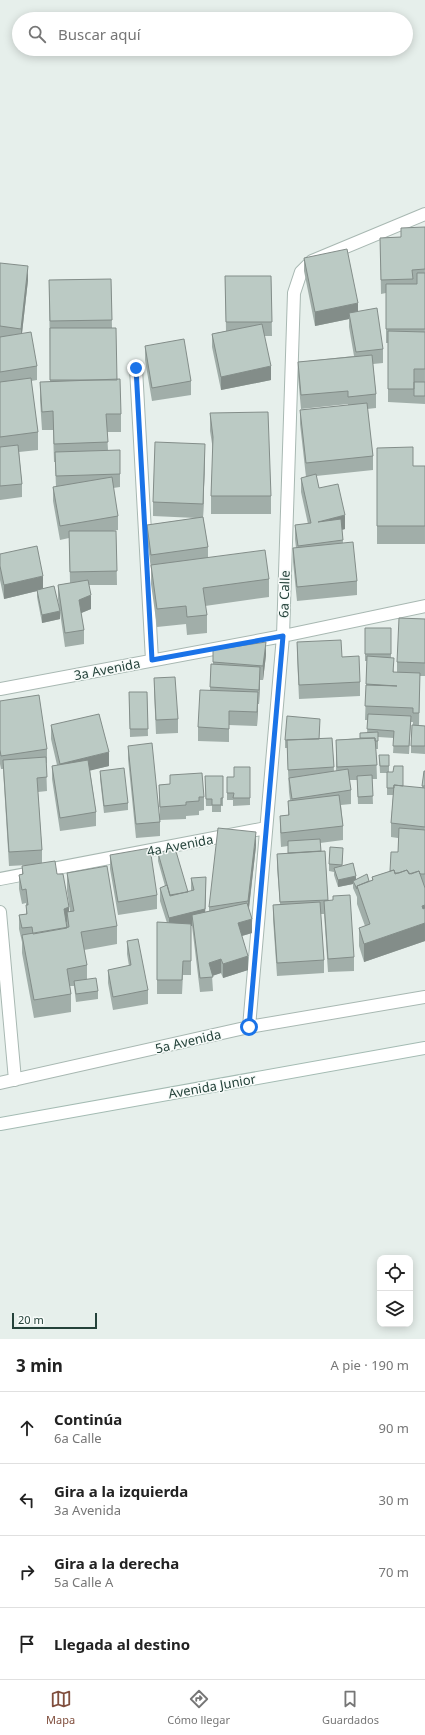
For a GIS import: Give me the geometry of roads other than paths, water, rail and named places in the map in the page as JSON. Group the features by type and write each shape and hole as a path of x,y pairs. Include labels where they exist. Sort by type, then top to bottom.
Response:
{"street":[{"name":"6a Calle","path":"249,1027 283,636 294,293 301,272 312,261 425,214"},
{"path":"136,368 152,660"},
{"name":"3a Avenida","path":"0,689 283,636 425,606"},
{"name":"4a Avenida","path":"0,879 266,828"},
{"path":"0,912 15,1080"},
{"name":"5a Avenida","path":"0,1083 249,1027 425,997"},
{"name":"Avenida Junior","path":"0,1124 425,1048"}]}
